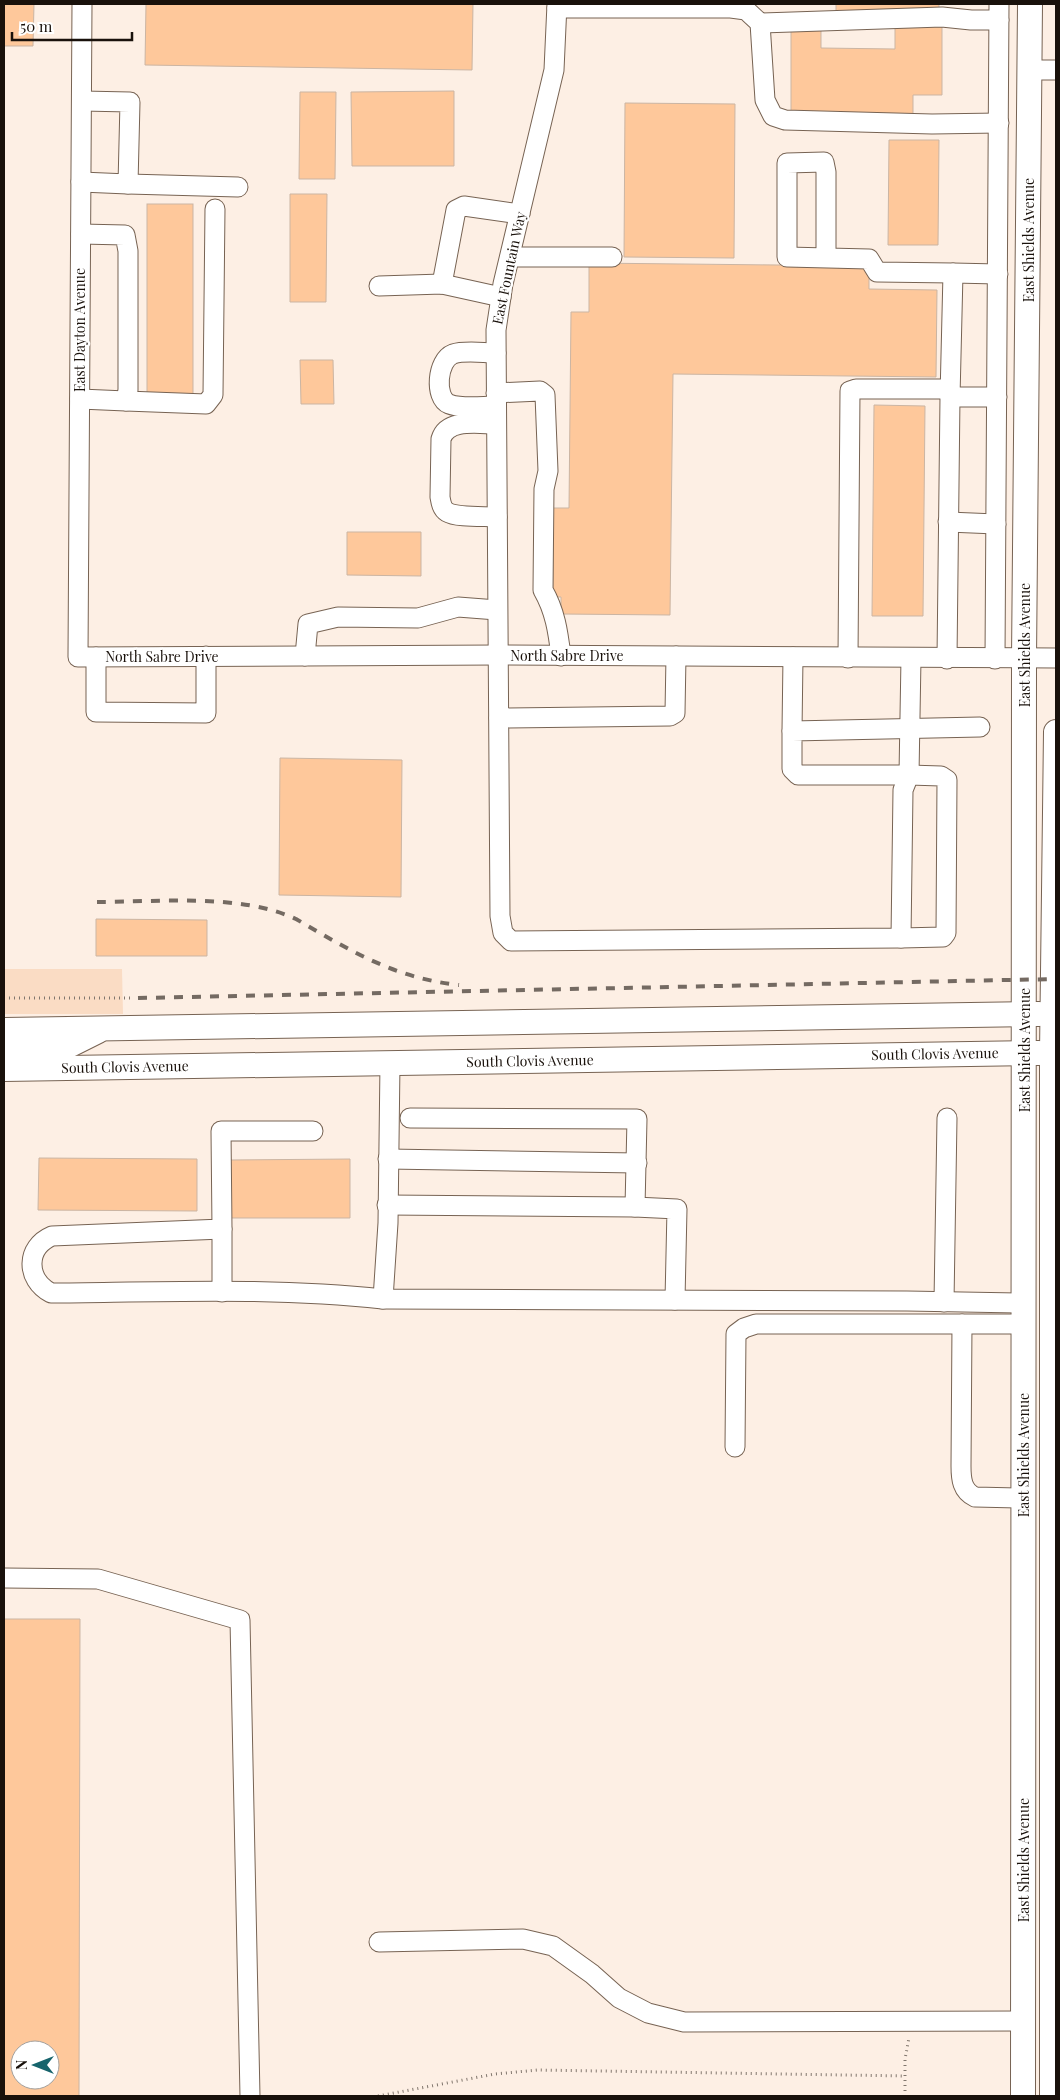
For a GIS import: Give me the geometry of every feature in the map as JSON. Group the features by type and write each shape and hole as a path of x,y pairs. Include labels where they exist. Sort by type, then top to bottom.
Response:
{"main road":[{"name":"East Shields Avenue","path":"1023,2096 1024,658 1030,4"},
{"name":"East Shields Avenue","path":"1052,2096 1056,732"},
{"path":"4,1030 1055,1013"},
{"path":"4,1051 64,1048 104,1028"},
{"name":"South Clovis Avenue","path":"4,1069 1054,1053"},
{"path":"1025,1314 1038,1337 1039,1458 1053,1527"},
{"path":"1024,2021 1052,2021"}],"street":[{"name":"East Dayton Avenue","path":"82,4 80,399 87,657 96,712 206,713 206,656"},
{"path":"557,6 731,8 746,10 760,23 765,100 773,116 786,120 932,124 999,123"},
{"name":"East Fountain Way","path":"557,6 554,70 501,297 496,330 500,916 503,933 511,941 943,937 946,934 947,780 941,776 909,775"},
{"path":"760,23 942,17 971,20 999,12 995,659"},
{"path":"1030,70 1056,70"},
{"path":"82,102 130,102 128,184"},
{"path":"826,258 826,172 824,162 787,163 787,257 826,258 869,258 877,272 998,274"},
{"path":"81,182 238,186"},
{"path":"442,284 456,210 464,206 520,214"},
{"path":"80,399 206,404 213,395 215,209"},
{"path":"81,234 125,234 128,251 128,390 126,401"},
{"path":"510,257 612,257"},
{"path":"947,659 953,273"},
{"path":"379,286 442,284 501,297"},
{"path":"496,354 452,354 444,360 440,368 442,397 446,403 454,406 540,391 545,396 548,471 544,489 542,590 550,603 558,626 561,656"},
{"path":"848,658 850,391 856,389 997,397"},
{"path":"496,424 462,424 443,431 441,439 440,497 442,507 446,512 497,517"},
{"path":"948,522 996,524"},
{"path":"305,656 308,624 338,617 418,618 458,607 497,610"},
{"name":"North Sabre Drive","path":"87,657 498,655 947,659 1056,658"},
{"path":"499,718 670,716 675,712 676,656"},
{"path":"793,657 792,769 798,775 909,775"},
{"path":"901,938 903,790 909,775 911,658"},
{"path":"792,731 980,727"},
{"path":"383,1299 390,1063"},
{"path":"410,1118 637,1119 635,1207"},
{"path":"944,1302 947,1118"},
{"path":"222,1292 221,1131 313,1132"},
{"path":"388,1159 637,1163"},
{"path":"387,1205 677,1209 676,1300"},
{"path":"222,1229 52,1236 43,1240 34,1252 32,1272 38,1284 50,1293 222,1292 346,1295 383,1299 944,1302 1025,1314"},
{"path":"735,1447 736,1334 744,1328 756,1324 962,1324 1025,1314"},
{"path":"962,1324 961,1466 963,1487 969,1494 975,1497 1024,1498"},
{"path":"4,1578 98,1580 240,1620 250,2096"},
{"path":"379,1942 523,1939 553,1946 592,1974 619,1998 648,2013 684,2022 1024,2021"}],"path":[{"path":"4,998 132,998"},
{"path":"905,2096 905,2059 912,2022"},
{"path":"378,2096 495,2074 538,2070 905,2076"}],"shaded area":[{"path":"4,969 122,969 123,1014 4,1014"}],"building":[{"path":"4,4 34,4 33,46 4,46"},
{"path":"146,4 473,4 472,70 145,65"},
{"path":"836,4 939,4 939,12 836,11"},
{"path":"895,23 942,24 942,95 913,95 913,118 791,117 791,26 821,26 821,48 895,49"},
{"path":"454,91 454,166 352,166 351,92"},
{"path":"300,92 336,92 335,179 299,179"},
{"path":"625,103 735,104 734,258 624,257"},
{"path":"889,140 939,140 938,245 888,245"},
{"path":"290,194 327,194 326,302 290,302"},
{"path":"147,204 193,204 193,394 147,394"},
{"path":"589,263 869,266 869,289 937,290 936,377 673,374 670,615 561,614 561,597 553,597 553,508 569,508 571,312 589,312"},
{"path":"300,360 333,360 334,404 301,404"},
{"path":"874,405 925,406 923,616 872,616"},
{"path":"347,532 421,532 421,576 347,575"},
{"path":"280,758 402,760 401,897 279,895"},
{"path":"96,919 207,920 207,956 96,956"},
{"path":"39,1158 197,1159 197,1211 38,1210"},
{"path":"350,1159 350,1218 229,1218 229,1160"},
{"path":"4,1619 80,1619 79,2096 4,2096"}],"railway":[{"path":"97,902 199,901 250,905 296,919 355,952 393,969 414,976 459,985"},
{"path":"138,998 1056,979"}]}
